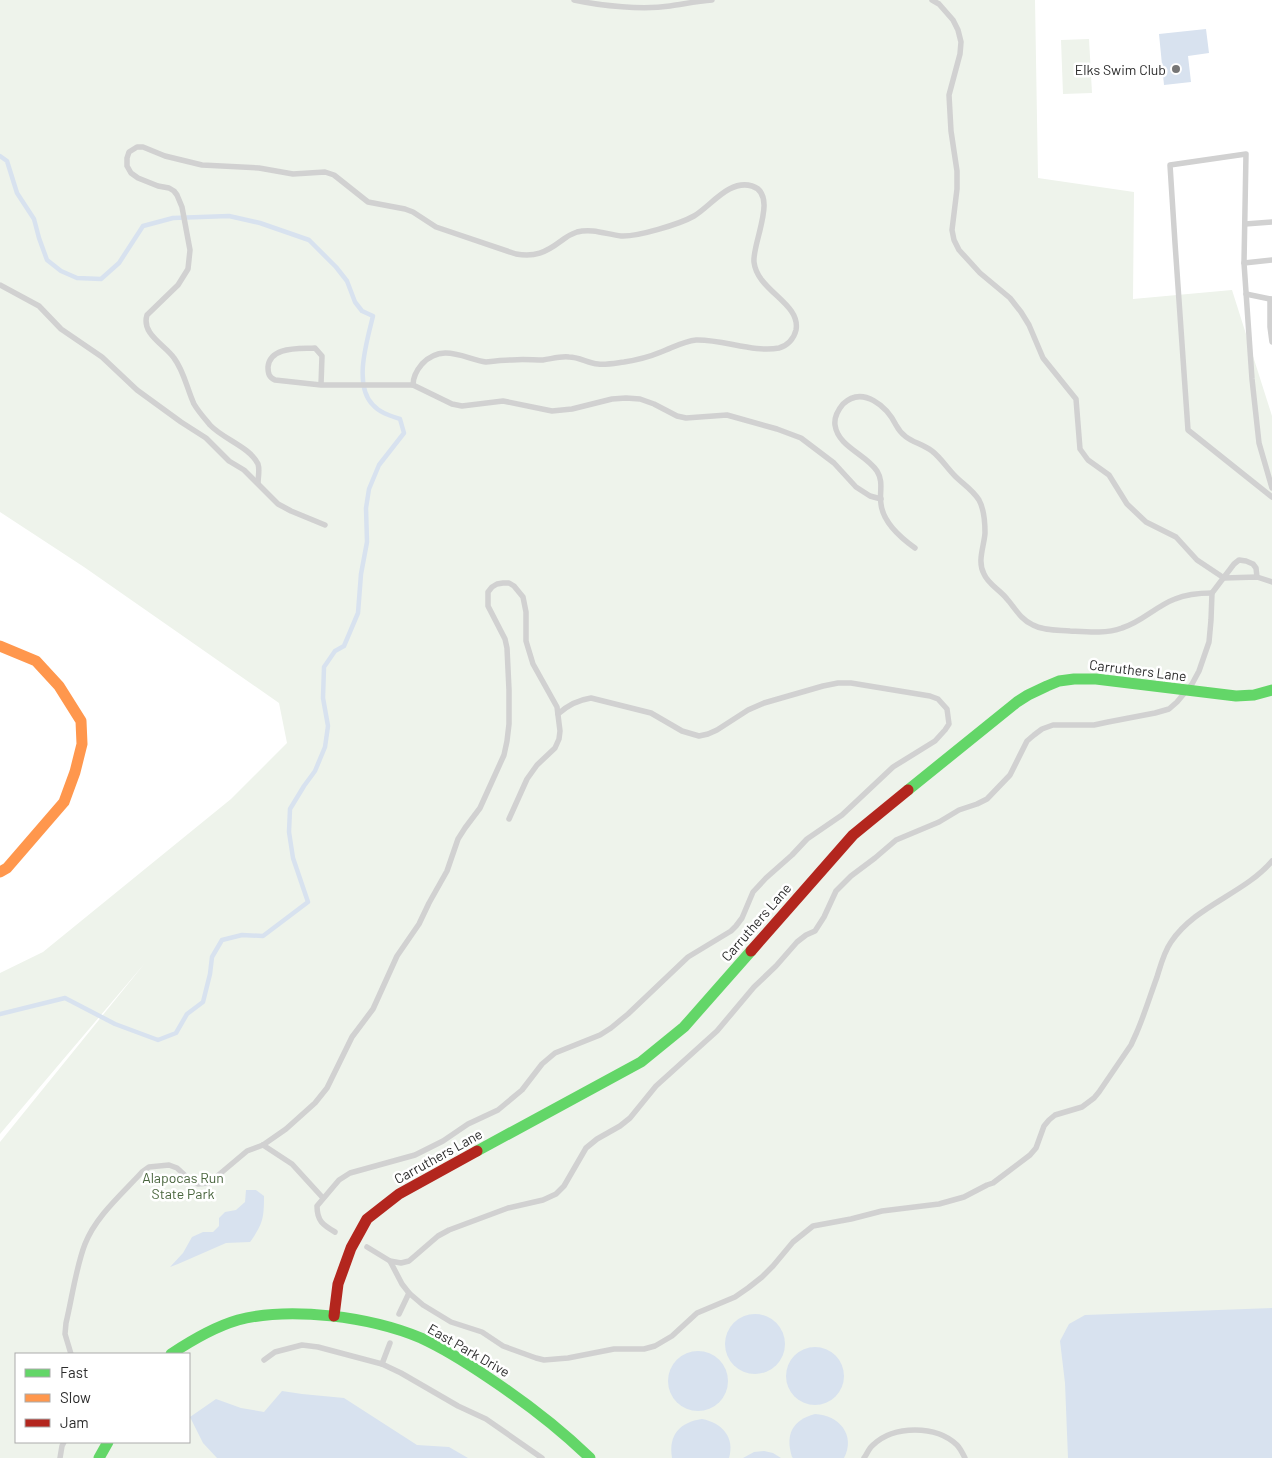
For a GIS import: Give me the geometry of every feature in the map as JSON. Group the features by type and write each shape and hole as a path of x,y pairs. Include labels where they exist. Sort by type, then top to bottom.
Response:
{"street":[{"path":"0,646 36,661 59,686 81,721 82,744 75,772 64,802 7,868 0,872"},
{"name":"Carruthers Lane","path":"334,1316 338,1284 344,1266 351,1248 367,1219 399,1194 641,1062 684,1027 853,835 1012,705 1037,689 1075,678 1099,678 1226,696 1260,694 1272,690"},
{"name":"East Park Drive","path":"172,1353 184,1344 210,1330 234,1321 261,1315 290,1313 334,1316 390,1328 445,1350 518,1397 566,1435 590,1458"},
{"path":"99,1458 107,1443"}],"lane":[{"path":"574,0 613,6 656,7 712,0"},
{"path":"932,0 939,4 953,20 961,42 960,54 949,95 950,131 958,171 952,230 959,250 980,272 1010,298 1029,326 1043,358 1076,399 1078,435 1083,454 1088,460 1109,475 1127,504 1153,526 1176,536 1197,560 1224,578 1257,577 1272,582"},
{"path":"258,483 258,465 255,460 211,426 196,406 178,364 168,349 148,330 145,319 147,315 170,294 188,269 190,250 178,194 138,178 127,166 129,152 137,147 143,147 165,156 202,165 259,168 293,174 325,172 334,175 368,202 405,209 436,227 526,256 545,252 578,231 588,230 630,236 655,230 694,216 716,197 739,186 753,186 761,192 764,199 764,207 753,257 754,265 762,283 787,305 795,321 796,329 793,338 787,345 780,348 762,349 694,340 643,358 625,362 598,364 568,357 545,360 486,362 464,355 442,353 431,356 418,369 413,378 413,386"},
{"path":"1272,488 1259,443 1252,379 1244,263 1246,154 1170,165 1188,430 1272,497"},
{"path":"1244,224 1272,222"},
{"path":"1244,263 1272,260"},
{"path":"0,285 39,306 61,329 102,357 133,386 206,438 229,460 244,470 278,504 325,525"},
{"path":"1246,294 1271,299 1270,326 1272,342"},
{"path":"321,385 322,356 315,348 279,352 269,362 268,371 270,377 275,380 321,385 379,384 413,386 452,404 462,406 503,401 552,411 626,398 640,399 677,416 686,418 727,415 768,426 801,438 834,463 856,487 870,496 881,498"},
{"path":"915,548 899,536 891,526 881,506 879,473 841,439 835,419 841,407 847,401 857,397 867,398 884,407 901,434 934,453 974,494 980,502 984,524 985,534 981,552 983,572 986,579 1004,595 1026,622 1046,629 1106,632 1121,629 1135,623 1174,599 1191,594 1212,593"},
{"path":"367,1247 390,1261 401,1264 409,1261 438,1236 449,1230 508,1208 543,1200 556,1194 564,1186 586,1148 630,1118 656,1086 717,1031 754,987 797,942 806,934 815,931 836,891 843,883 896,840 987,799 1010,775 1023,748 1034,735 1053,725 1094,725 1169,709 1192,684 1199,671 1209,642 1212,593 1236,562 1242,560 1253,564 1256,568 1257,577"},
{"path":"70,1353 65,1334 66,1323 86,1243 105,1213 142,1172 150,1167 169,1165 177,1168 191,1181 198,1184 209,1183 247,1151 263,1145 286,1129 320,1098 352,1037 373,1009 396,956 419,924 447,871 458,839 480,808 504,756 509,724 507,648 505,639 488,606 488,592 498,584 509,584 520,591 523,596 528,646 533,664 557,707 560,730 559,739 554,748 537,765 527,779 509,819"},
{"path":"335,1232 327,1228 318,1218 316,1206 339,1180 350,1173 414,1155 443,1141 468,1124 498,1110 522,1090 542,1064 555,1053 600,1035 611,1028 688,957 725,935 736,926 758,886 807,839 842,815 893,767 935,741 949,724 947,709 938,699 930,696 851,683 823,686 764,703 748,710 713,732 699,736 682,731 651,713 591,698 571,703 558,714"},
{"path":"390,1261 402,1284 423,1305 450,1322 482,1332 503,1346 536,1358 544,1360 568,1358 614,1349 644,1349 664,1342 697,1313 748,1288 773,1266 793,1242 813,1226 882,1211 939,1204 964,1197 994,1183 1030,1155 1036,1148 1044,1126 1049,1120 1055,1115 1082,1107 1094,1098 1131,1044 1161,961 1171,942 1193,919 1259,874 1272,861"},
{"path":"263,1145 292,1164 323,1198"},
{"path":"399,1314 410,1293"},
{"path":"382,1364 390,1343"},
{"path":"264,1360 276,1352 302,1345 318,1346 382,1364 458,1406 486,1419 542,1458"},
{"path":"864,1458 873,1445 888,1435 907,1430 927,1430 948,1438 958,1446 965,1458"},
{"path":"60,1458 64,1443"}],"green space":[{"name":"Alapocas Run State Park","path":"0,0 1035,0 1038,178 1134,192 1133,299 1232,290 1272,416 1272,1458 0,1458 0,1142 145,963 0,1134 0,973 43,952 231,799 287,743 279,703 84,567 0,512"},
{"path":"1089,39 1092,93 1063,94 1061,40"}],"shaded area":[{"name":"Elks Swim Club","path":"1206,29 1209,53 1188,56 1191,82 1164,85 1159,34"},
{"path":"246,1190 256,1190 264,1196 262,1220 250,1242 226,1243 170,1267 183,1253 192,1237 203,1232 213,1232 219,1226 219,1218 225,1212 236,1210 245,1202"},
{"path":"1272,1308 1272,1458 1068,1458 1065,1383 1060,1341 1069,1324 1085,1315"},
{"path":"755,1314 772,1319 780,1327 785,1344 780,1361 772,1369 755,1374 738,1369 730,1361 725,1344 730,1327 738,1319"},
{"path":"809,1347 821,1347 836,1355 844,1370 844,1382 836,1397 821,1405 809,1405 794,1397 786,1382 786,1370 794,1355"},
{"path":"698,1351 715,1356 723,1364 728,1381 723,1398 715,1406 698,1411 681,1406 673,1398 668,1381 673,1364 681,1356"},
{"path":"282,1391 344,1398 417,1445 449,1447 468,1458 217,1458 203,1443 190,1417 216,1399 241,1408 264,1412"},
{"path":"815,1414 831,1418 843,1428 848,1442 844,1458 792,1457 789,1442 792,1430 801,1420"},
{"path":"702,1419 716,1424 725,1432 730,1444 729,1458 672,1458 672,1443 677,1431 687,1423"},
{"path":"764,1451 773,1453 781,1458 743,1458 754,1452"}],"waterway":[{"path":"0,156 7,161 17,193 34,219 47,260 61,271 77,278 101,279 119,263 143,226 173,218 229,216 260,223 309,240 347,281 355,302 362,311 373,316 363,362 364,386 367,396 376,408 400,419 404,433 379,465 369,489 366,508 367,542 361,574 358,613 344,646 335,651 324,667 323,698 328,726 325,747 315,771 290,809 289,832 293,858 308,902 263,936 242,935 222,940 212,957 203,1002 187,1014 176,1033 158,1040 115,1024 65,998 0,1014"}],"traffic: fast":[{"path":"908,790 1017,702 1059,681 1096,679 1236,696 1254,695 1272,690"},
{"path":"477,1151 641,1062 684,1027 751,951"},
{"path":"173,1353 220,1326 259,1316 306,1314 355,1319 379,1324 421,1338 464,1362 529,1406 590,1458"},
{"path":"99,1458 107,1443"}],"traffic: slow":[{"path":"0,646 36,661 59,686 81,721 82,744 75,772 64,802 7,868 0,872"}],"traffic: jam":[{"path":"751,951 853,835 908,790"},
{"path":"334,1316 338,1284 351,1248 367,1219 399,1194 477,1151"}],"place":[{"name":"Elks Swim Club","path":"1176,69"}]}
